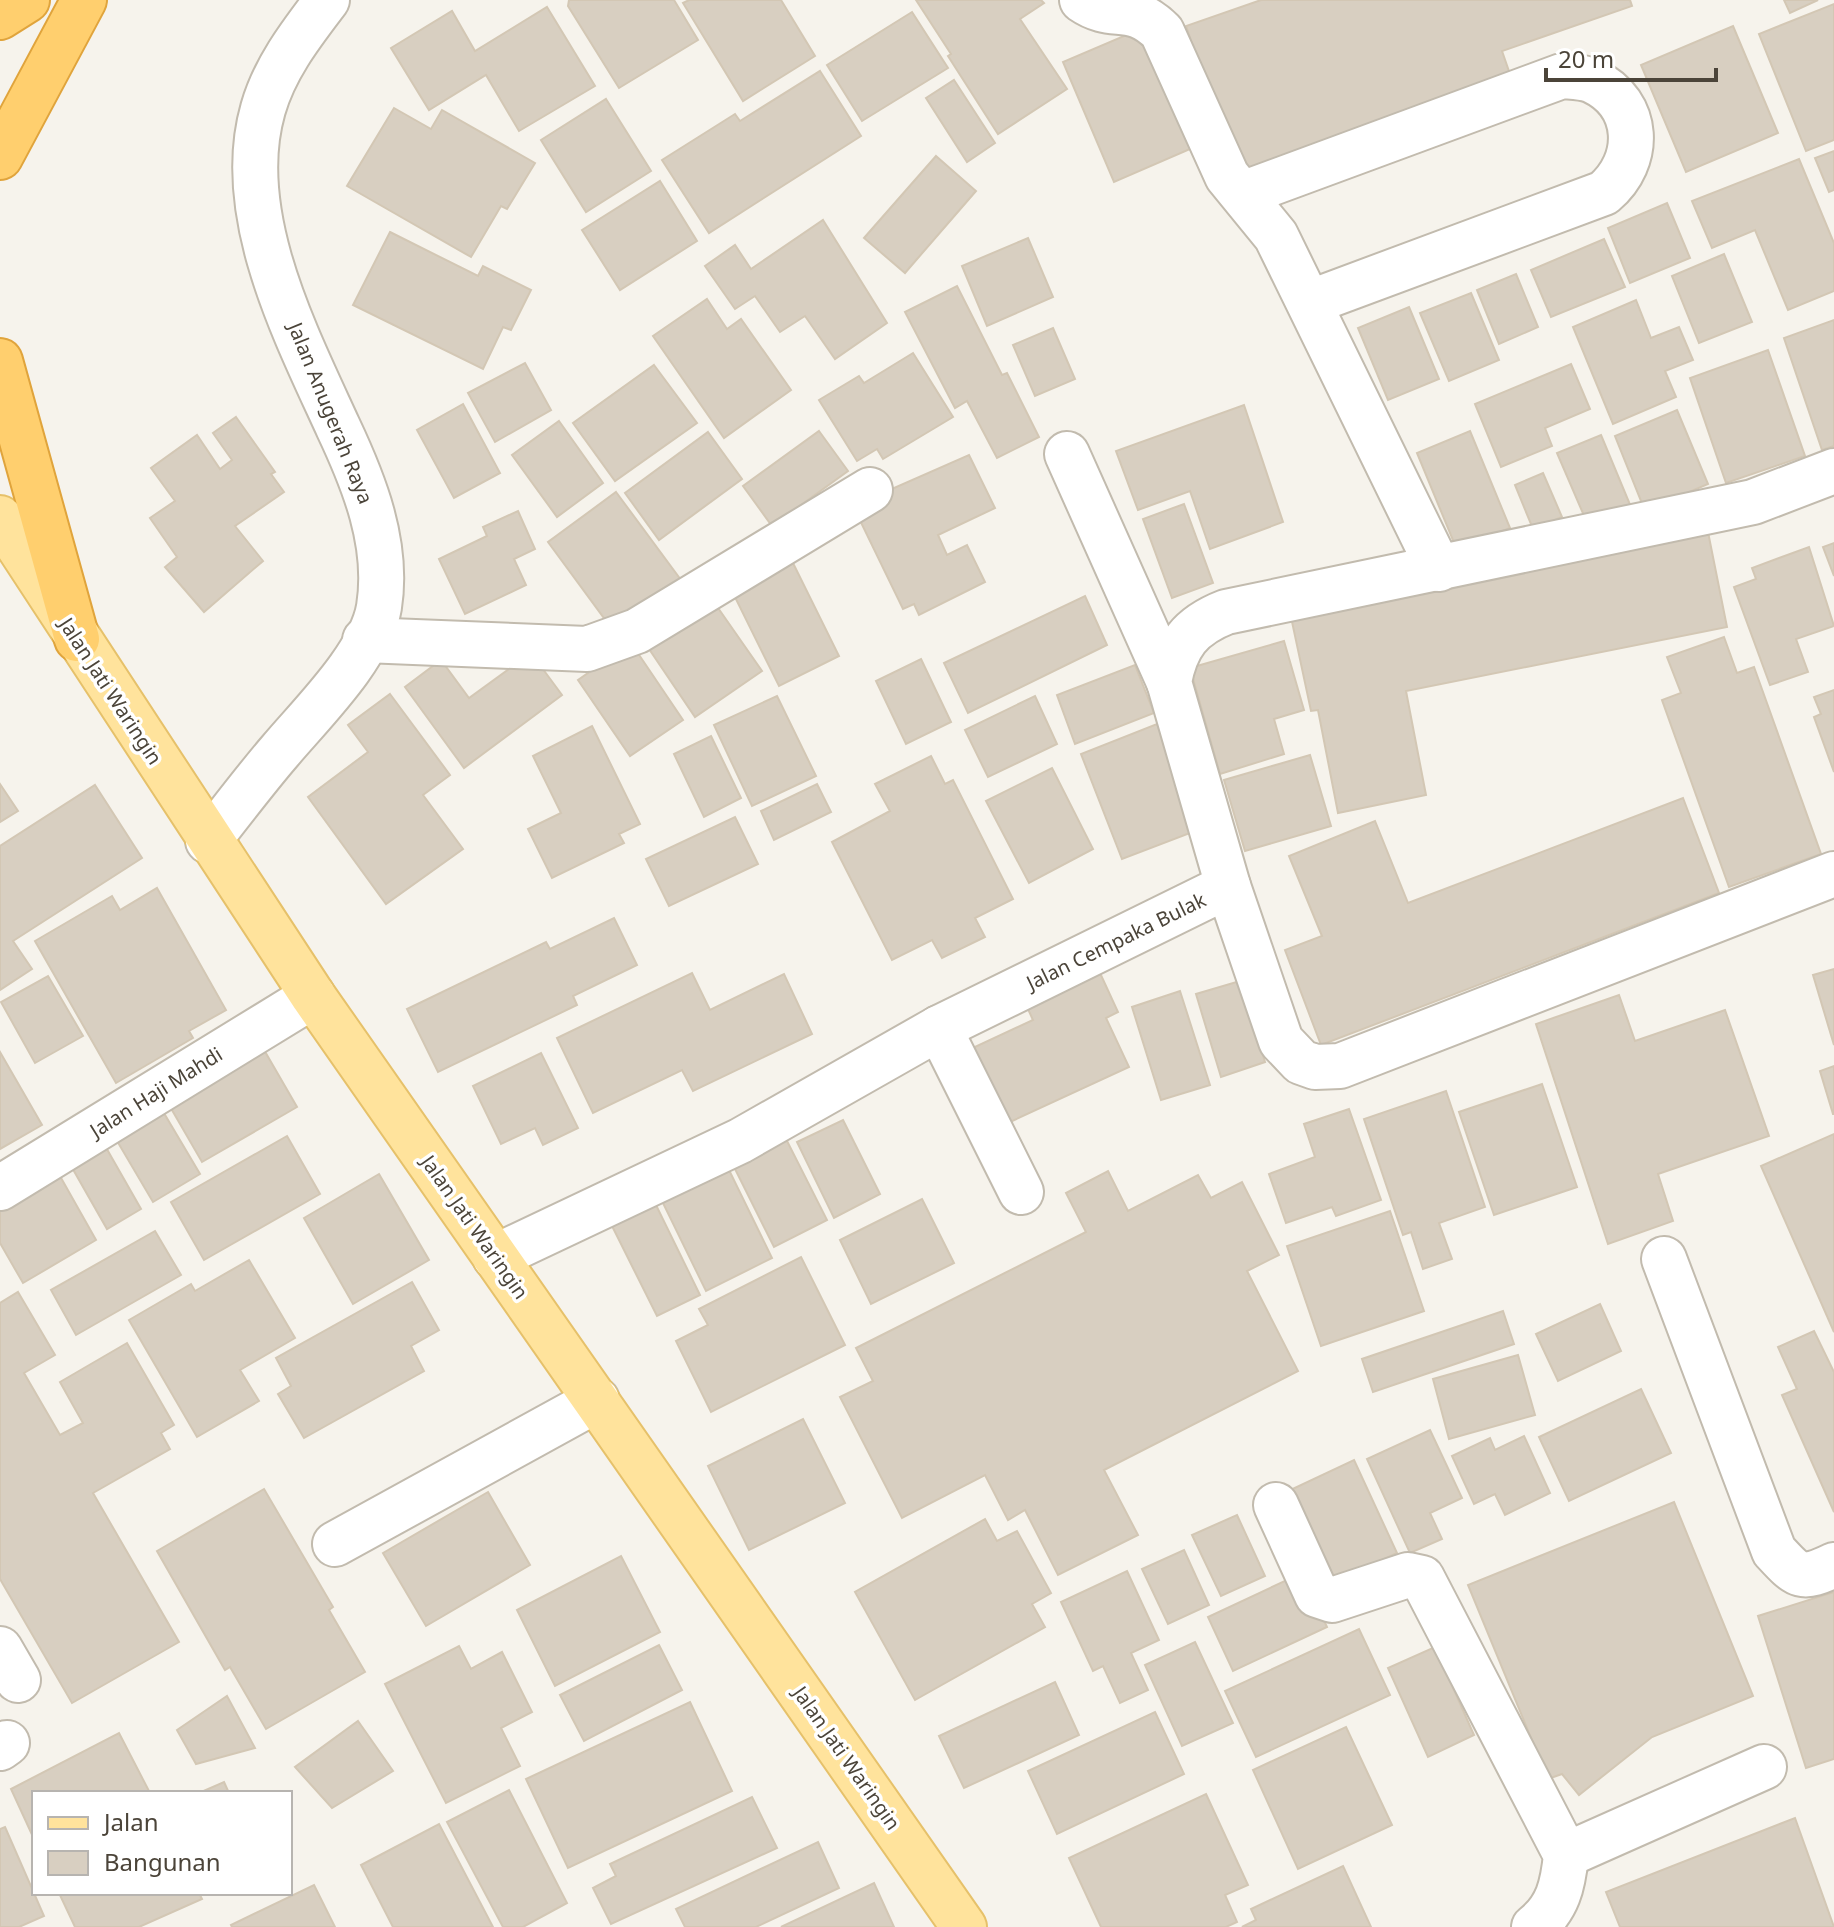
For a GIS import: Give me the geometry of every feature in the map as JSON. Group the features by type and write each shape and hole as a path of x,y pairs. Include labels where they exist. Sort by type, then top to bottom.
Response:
{"highway":[{"path":"0,17 27,0"},
{"path":"0,157 84,0"},
{"path":"0,361 77,639"}],"main road":[{"name":"Jalan Jati Waringin","path":"0,518 208,841 313,996 964,1927"}],"street":[{"name":"Jalan Anugerah Raya","path":"208,841 280,750 329,697 365,640 379,609 380,570 375,521 360,474 292,319 262,236 253,171 263,109 290,49 327,0"},
{"path":"1082,0 1093,7 1132,7 1148,13 1162,32 1227,176 1245,193 1276,236 1311,302 1439,569"},
{"path":"1245,193 1562,76 1590,80 1608,91 1623,107 1630,124 1631,154 1618,181 1604,193 1311,302"},
{"path":"1067,454 1169,682 1228,886"},
{"path":"1169,682 1175,654 1187,635 1204,620 1226,612 1753,502 1834,471"},
{"path":"365,640 587,649 637,631 870,490"},
{"name":"Jalan Cempaka Bulak","path":"495,1257 740,1141 939,1028 1228,886 1281,1041 1301,1062 1315,1067 1340,1066 1834,874"},
{"name":"Jalan Haji Mahdi","path":"0,1188 313,996"},
{"path":"939,1028 1021,1192"},
{"path":"1664,1259 1774,1551 1795,1574 1811,1576 1834,1565"},
{"path":"335,1544 597,1400"},
{"path":"1276,1505 1317,1595 1323,1599 1332,1600 1408,1575 1422,1578 1566,1855 1563,1885 1549,1915 1534,1927"},
{"path":"1566,1855 1764,1767"}],"building":[{"path":"569,0 674,0 698,40 619,88 568,6"},
{"path":"689,0 781,0 815,56 743,101 683,3"},
{"path":"916,0 1041,0 1044,3 1020,19 1067,89 998,134"},
{"path":"1261,0 1630,0 1632,6 1502,51 1512,80 1237,174 1186,26"},
{"path":"1784,0 1818,0 1790,13"},
{"path":"1834,4 1834,140 1806,151 1759,34"},
{"path":"547,7 595,86 519,131 486,75 429,110 391,48 452,11 475,51"},
{"path":"912,12 948,68 862,121 827,65"},
{"path":"1733,26 1778,133 1686,172 1641,65"},
{"path":"1145,27 1197,146 1114,182 1063,62"},
{"path":"820,71 861,136 709,233 662,160 735,114 740,121"},
{"path":"954,80 995,143 967,162 926,98"},
{"path":"606,99 651,171 586,212 541,140"},
{"path":"394,108 431,129 442,110 535,163 507,209 501,206 471,257 347,186"},
{"path":"1834,151 1834,190 1829,192 1815,158"},
{"path":"936,156 976,191 905,273 864,238"},
{"path":"1799,159 1834,243 1834,291 1788,310 1755,230 1712,248 1692,201"},
{"path":"660,181 697,241 620,290 582,230"},
{"path":"1667,203 1690,258 1630,283 1608,228"},
{"path":"823,220 887,323 835,359 805,316 780,332 755,296 735,309 705,266 735,245 751,269"},
{"path":"390,232 478,276 483,266 531,290 511,330 503,327 483,369 353,305"},
{"path":"1028,238 1053,297 987,326 962,266"},
{"path":"1604,239 1625,287 1551,317 1531,270"},
{"path":"1724,254 1752,322 1699,343 1672,276"},
{"path":"1516,274 1538,327 1499,344 1477,290"},
{"path":"957,286 1002,375 1007,373 1039,437 997,458 967,401 955,408 905,312"},
{"path":"1471,293 1499,360 1449,381 1420,313"},
{"path":"707,299 727,329 741,319 791,390 724,438 653,336"},
{"path":"1636,300 1651,338 1679,327 1693,360 1665,371 1676,397 1613,424 1573,327"},
{"path":"1409,307 1439,379 1388,400 1358,328"},
{"path":"1834,320 1834,446 1822,450 1784,338"},
{"path":"1053,328 1075,379 1035,396 1013,345"},
{"path":"1768,350 1805,456 1726,483 1690,378"},
{"path":"913,353 953,417 883,459 877,449 857,461 819,400 859,376 864,383"},
{"path":"525,363 551,410 495,442 468,393"},
{"path":"1571,364 1590,409 1545,428 1552,446 1501,467 1475,404"},
{"path":"654,365 697,423 615,481 573,423"},
{"path":"463,404 500,473 454,498 417,430"},
{"path":"1244,405 1283,522 1210,549 1190,491 1138,510 1116,451"},
{"path":"1677,410 1708,484 1645,511 1615,436"},
{"path":"236,417 275,472 271,474 284,492 235,526 263,561 204,612 165,567 177,557 150,518 175,501 151,468 197,435 220,469 232,460 213,433"},
{"path":"559,421 603,483 557,517 512,455"},
{"path":"819,431 848,471 772,526 743,486"},
{"path":"1470,431 1510,528 1457,550 1417,453"},
{"path":"708,432 742,479 659,540 625,493"},
{"path":"1601,435 1631,507 1588,525 1557,453"},
{"path":"969,455 995,508 938,535 947,555 967,545 985,582 919,615 914,604 903,609 853,506"},
{"path":"1543,473 1562,517 1533,529 1515,485"},
{"path":"616,492 681,580 612,629 548,542"},
{"path":"1184,504 1213,583 1172,598 1143,519"},
{"path":"518,511 535,549 514,559 526,585 465,614 439,559 487,536 483,527"},
{"path":"1708,532 1727,627 1406,691 1426,795 1338,813 1318,710 1311,711 1291,617"},
{"path":"1834,543 1834,576 1823,547"},
{"path":"1809,547 1834,626 1796,639 1808,672 1770,685 1734,587 1756,579 1752,568"},
{"path":"790,557 839,656 779,686 730,587"},
{"path":"709,595 762,671 695,717 643,640"},
{"path":"1085,596 1107,645 968,713 944,663"},
{"path":"1724,637 1737,673 1754,667 1821,854 1729,887 1662,700 1681,693 1667,657"},
{"path":"1284,641 1304,710 1274,719 1284,754 1220,774 1190,668"},
{"path":"631,643 683,720 630,756 578,680"},
{"path":"531,653 562,695 464,768 405,687 441,660 469,698"},
{"path":"921,659 951,722 906,744 876,681"},
{"path":"1135,665 1154,713 1075,744 1057,695"},
{"path":"1834,690 1834,772 1814,717 1821,714 1814,697"},
{"path":"390,694 450,775 423,795 463,849 386,904 308,797 368,752 348,725"},
{"path":"777,696 816,776 752,806 714,725"},
{"path":"1035,696 1057,744 988,777 965,730"},
{"path":"1157,724 1198,830 1122,859 1081,754"},
{"path":"592,726 640,824 619,834 624,843 552,878 528,829 561,813 533,756"},
{"path":"711,736 741,798 704,817 674,754"},
{"path":"1310,755 1331,826 1245,851 1224,780"},
{"path":"931,756 945,784 953,780 1013,899 975,918 985,937 942,958 932,940 892,960 832,842 890,811 875,784"},
{"path":"1052,768 1093,849 1029,883 986,801"},
{"path":"0,784 18,811 0,822"},
{"path":"817,784 831,812 774,840 761,811"},
{"path":"95,785 142,858 13,941 32,969 0,990 0,846"},
{"path":"1683,798 1719,893 1321,1045 1285,950 1322,936 1289,856 1375,821 1408,903"},
{"path":"735,817 758,864 669,906 646,859"},
{"path":"157,888 226,1010 189,1031 193,1038 116,1083 35,941 112,896 120,910"},
{"path":"614,918 637,965 573,996 577,1005 438,1072 407,1009 546,942 550,949"},
{"path":"1834,969 1834,1045 1813,975"},
{"path":"692,973 710,1010 784,974 812,1034 693,1091 682,1070 593,1113 557,1038"},
{"path":"1100,973 1118,1012 1106,1018 1129,1067 997,1128 962,1053 1033,1020 1027,1007"},
{"path":"48,976 83,1036 35,1063 1,1002"},
{"path":"1240,981 1265,1062 1221,1077 1196,994"},
{"path":"1180,991 1210,1085 1161,1100 1132,1007"},
{"path":"1619,995 1635,1041 1725,1010 1769,1136 1658,1174 1673,1221 1608,1244 1536,1024"},
{"path":"256,1036 297,1107 202,1162 161,1091"},
{"path":"0,1052 42,1125 0,1149"},
{"path":"541,1053 578,1128 543,1145 535,1128 501,1144 473,1086"},
{"path":"1834,1066 1834,1114 1833,1114 1820,1071"},
{"path":"1542,1084 1577,1187 1494,1215 1459,1112"},
{"path":"1446,1091 1485,1207 1439,1223 1452,1259 1423,1269 1411,1232 1403,1235 1364,1119"},
{"path":"155,1098 200,1174 153,1202 107,1124"},
{"path":"1349,1109 1381,1200 1336,1216 1332,1207 1286,1223 1269,1174 1315,1157 1304,1124"},
{"path":"843,1120 880,1194 834,1218 797,1142"},
{"path":"1834,1134 1834,1332 1761,1166"},
{"path":"287,1136 320,1194 204,1260 171,1202"},
{"path":"100,1137 141,1209 107,1229 66,1157"},
{"path":"786,1139 827,1220 774,1247 733,1165"},
{"path":"728,1168 772,1258 706,1291 662,1201"},
{"path":"56,1169 96,1240 23,1283 0,1243 0,1201"},
{"path":"1108,1171 1128,1211 1198,1175 1211,1198 1242,1182 1279,1255 1247,1271 1298,1371 1104,1470 1138,1535 1058,1575 1025,1510 1008,1520 985,1475 902,1518 840,1397 873,1381 856,1348 1086,1232 1066,1193"},
{"path":"379,1174 429,1260 353,1304 304,1218"},
{"path":"922,1199 954,1263 871,1304 840,1240"},
{"path":"655,1203 700,1295 657,1316 611,1224"},
{"path":"1390,1211 1424,1311 1321,1346 1287,1246"},
{"path":"155,1231 181,1275 76,1335 51,1290"},
{"path":"801,1257 845,1345 711,1412 676,1341 708,1325 699,1309"},
{"path":"249,1260 295,1338 240,1370 259,1401 197,1437 129,1320 191,1284 195,1291"},
{"path":"412,1282 439,1330 411,1346 424,1371 304,1438 278,1394 291,1386 276,1358"},
{"path":"18,1292 55,1355 24,1373 60,1435 83,1423 60,1382 127,1343 174,1425 161,1433 170,1449 93,1493 179,1642 72,1703 0,1579 0,1303"},
{"path":"1600,1304 1621,1351 1558,1381 1536,1334"},
{"path":"1503,1311 1514,1344 1373,1392 1362,1359"},
{"path":"1814,1331 1834,1372 1834,1512 1782,1395 1797,1389 1778,1347"},
{"path":"1518,1355 1535,1415 1449,1439 1433,1379"},
{"path":"1641,1389 1671,1453 1569,1501 1539,1437"},
{"path":"803,1419 845,1503 749,1550 708,1466"},
{"path":"1430,1430 1462,1498 1430,1513 1442,1539 1410,1553 1367,1459"},
{"path":"1524,1436 1550,1493 1505,1515 1495,1494 1474,1504 1452,1456 1490,1438 1495,1450"},
{"path":"1354,1460 1397,1553 1327,1586 1284,1493"},
{"path":"264,1489 333,1607 329,1610 365,1672 266,1729 230,1667 225,1670 157,1551"},
{"path":"488,1492 530,1565 426,1626 383,1553"},
{"path":"1674,1502 1753,1696 1652,1737 1579,1795 1562,1774 1548,1779 1468,1585"},
{"path":"1237,1515 1265,1576 1221,1596 1192,1535"},
{"path":"985,1519 997,1541 1017,1531 1051,1593 1032,1604 1045,1627 915,1700 855,1592"},
{"path":"1184,1550 1209,1605 1168,1624 1142,1569"},
{"path":"621,1556 660,1632 555,1686 517,1610"},
{"path":"1127,1571 1159,1640 1131,1653 1148,1690 1120,1703 1103,1666 1093,1671 1061,1602"},
{"path":"1302,1573 1327,1627 1233,1671 1208,1617"},
{"path":"1834,1592 1834,1759 1806,1768 1758,1616"},
{"path":"1359,1629 1390,1695 1256,1757 1225,1691"},
{"path":"1195,1642 1233,1723 1182,1746 1145,1665"},
{"path":"659,1645 682,1690 584,1741 560,1695"},
{"path":"459,1646 471,1669 502,1652 532,1712 501,1728 520,1766 446,1803 385,1684"},
{"path":"1435,1647 1474,1735 1428,1757 1388,1668"},
{"path":"1055,1682 1079,1735 964,1788 939,1736"},
{"path":"227,1696 255,1748 196,1764 177,1730"},
{"path":"690,1702 732,1791 568,1868 526,1779"},
{"path":"1155,1712 1184,1774 1057,1834 1028,1771"},
{"path":"358,1721 393,1771 332,1808 295,1767"},
{"path":"1346,1727 1392,1825 1298,1869 1253,1770"},
{"path":"119,1733 149,1791 32,1791 32,1835 11,1789"},
{"path":"224,1782 228,1791 204,1791"},
{"path":"509,1790 567,1903 523,1927 503,1927 447,1822"},
{"path":"1206,1794 1248,1885 1225,1895 1237,1922 1226,1927 1101,1927 1069,1858"},
{"path":"752,1797 777,1848 611,1924 593,1888 616,1876 610,1864"},
{"path":"1795,1818 1834,1927 1620,1927 1606,1892"},
{"path":"439,1824 493,1927 393,1927 361,1865"},
{"path":"5,1827 32,1895 35,1895 44,1916 19,1927 0,1927 0,1829"},
{"path":"818,1842 839,1888 756,1927 685,1927 676,1909"},
{"path":"1343,1866 1371,1927 1242,1927 1256,1920 1251,1909"},
{"path":"874,1883 894,1927 781,1927"},
{"path":"314,1885 335,1927 231,1925"},
{"path":"60,1895 200,1895 202,1899 139,1927 75,1927"}]}
